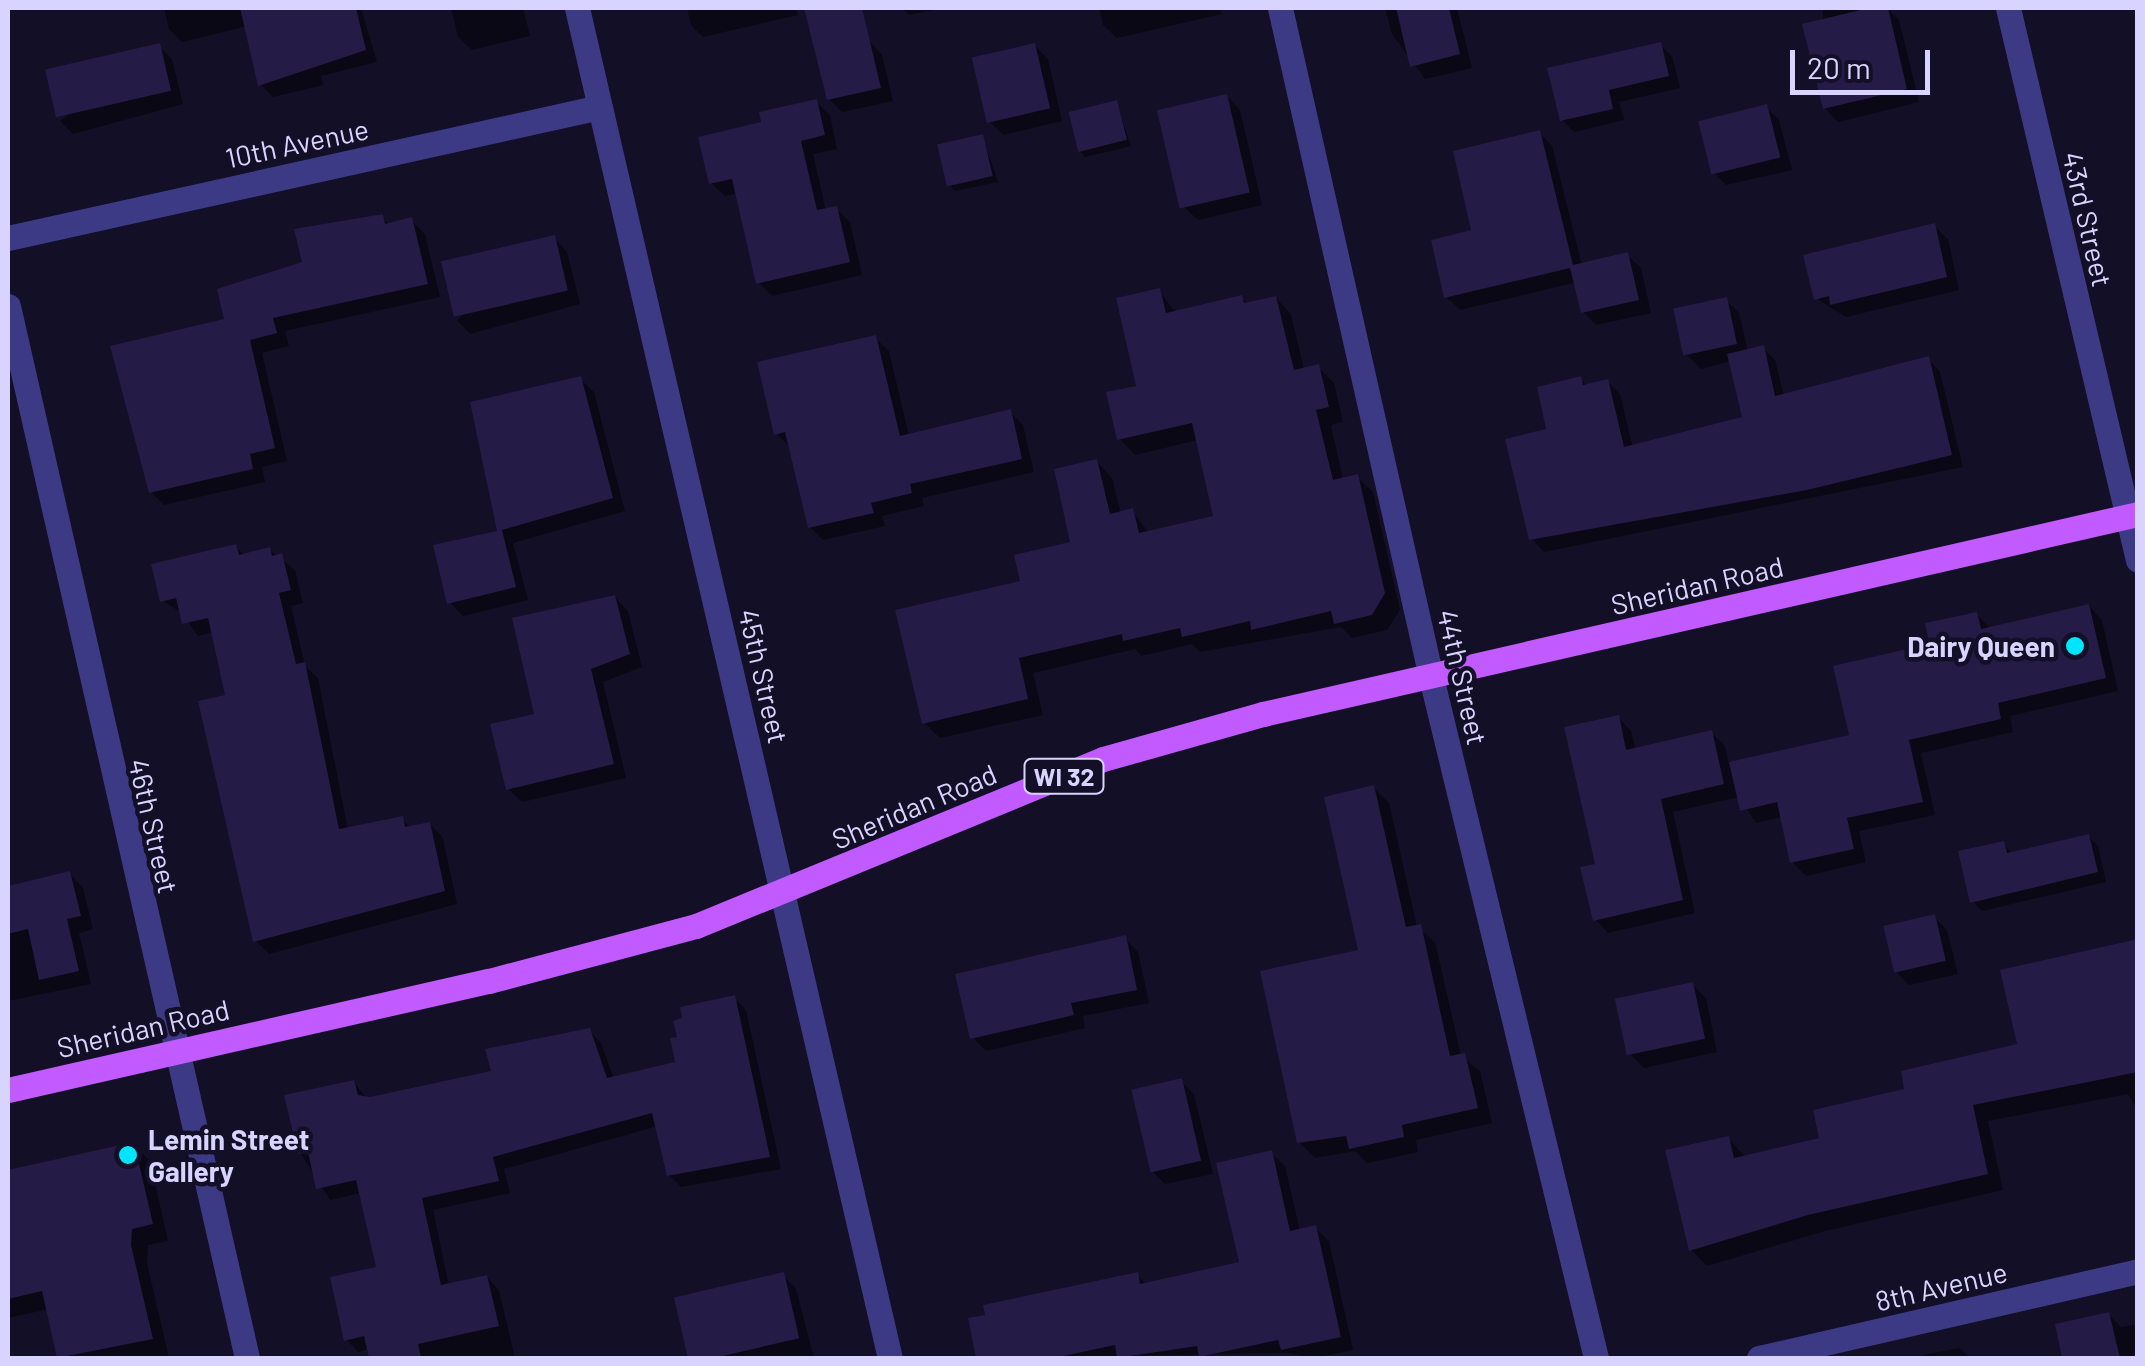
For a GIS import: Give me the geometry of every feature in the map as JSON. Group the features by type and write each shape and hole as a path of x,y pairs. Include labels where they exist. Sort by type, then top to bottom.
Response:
{"main road":[{"name":"Sheridan Road","path":"8,1090 527,971 696,926 1103,759 1431,677 2132,515"}],"street":[{"name":"45th Street","path":"577,8 890,1358"},
{"name":"44th Street","path":"1280,8 1431,677 1596,1358"},
{"name":"43rd Street","path":"2008,8 2132,515 2138,560"},
{"name":"10th Avenue","path":"8,238 600,107"},
{"name":"46th Street","path":"8,306 173,1052 248,1358"},
{"name":"8th Avenue","path":"1759,1358 2138,1271"}],"building":[{"path":"240,8 356,8 366,50 258,86"},
{"path":"804,8 862,8 881,88 827,100"},
{"path":"1396,8 1449,8 1460,54 1410,67"},
{"path":"1869,8 1888,8 1907,89 1823,109 1802,24"},
{"path":"1661,42 1669,76 1609,90 1613,109 1560,121 1547,68"},
{"path":"160,43 171,91 56,117 45,70"},
{"path":"1035,43 1050,108 987,123 972,58"},
{"path":"1227,94 1250,192 1180,209 1157,110"},
{"path":"817,99 825,135 801,141 817,210 837,206 850,262 756,284 732,179 709,184 698,137 761,122 759,112"},
{"path":"1117,100 1127,140 1078,152 1068,112"},
{"path":"1767,104 1780,157 1711,175 1698,121"},
{"path":"1540,130 1573,265 1628,252 1639,300 1581,313 1570,268 1444,298 1431,240 1471,230 1453,151"},
{"path":"983,134 993,176 947,186 937,145"},
{"path":"383,214 385,224 412,217 428,284 273,318 277,333 250,340 275,448 250,454 253,469 149,493 110,346 224,319 217,289 302,262 294,229"},
{"path":"1935,223 1947,277 1830,305 1829,296 1814,300 1803,255"},
{"path":"555,235 568,291 454,317 441,261"},
{"path":"1160,288 1166,313 1242,295 1244,303 1276,296 1294,370 1319,364 1329,407 1316,410 1333,480 1358,474 1385,593 1372,615 1334,624 1331,611 1251,630 1250,621 1182,637 1180,628 1123,641 1122,634 1019,658 1028,699 922,724 895,610 1020,581 1014,555 1070,542 1054,469 1097,459 1110,514 1133,508 1139,533 1213,516 1192,423 1117,440 1106,392 1136,386 1116,298"},
{"path":"1727,297 1737,344 1683,355 1673,308"},
{"path":"876,335 900,436 1011,409 1022,459 910,484 912,493 871,503 874,513 808,528 785,432 774,435 757,362"},
{"path":"1764,345 1775,396 1929,356 1952,455 1807,490 1529,540 1505,439 1546,429 1537,387 1581,376 1583,385 1608,379 1624,447 1742,417 1727,354"},
{"path":"581,376 613,498 502,530 516,587 447,604 433,545 497,531 470,402"},
{"path":"236,544 239,555 270,547 272,556 282,553 291,590 279,593 296,664 305,662 339,829 403,816 405,827 430,822 445,891 253,942 198,701 225,695 208,618 182,624 176,598 160,602 151,564"},
{"path":"615,595 630,654 591,669 614,764 506,790 490,724 534,714 512,618"},
{"path":"2089,604 2106,678 1998,703 2001,719 1909,740 1923,802 1847,818 1854,849 1790,863 1777,802 1740,811 1729,762 1849,735 1833,666 1929,644 1925,623 1977,612 1981,629"},
{"path":"1619,715 1626,750 1712,730 1724,784 1661,799 1683,900 1593,921 1580,867 1595,864 1564,727"},
{"path":"1374,785 1406,927 1421,924 1450,1056 1465,1053 1478,1108 1402,1125 1404,1137 1349,1149 1346,1136 1297,1143 1260,971 1358,950 1324,797"},
{"path":"2089,834 2098,872 1970,903 1958,851 2004,841 2007,853"},
{"path":"70,871 81,916 67,919 79,971 39,980 28,929 8,934 8,886"},
{"path":"1935,914 1946,961 1894,973 1883,926"},
{"path":"1126,935 1137,990 1071,1003 1074,1015 970,1039 955,974"},
{"path":"2138,939 2138,1072 1973,1105 1988,1174 1808,1215 1689,1251 1665,1150 1729,1136 1734,1158 1819,1138 1813,1110 1904,1089 1901,1071 2017,1044 2000,970"},
{"path":"1693,982 1705,1039 1627,1055 1615,999"},
{"path":"735,995 770,1157 667,1176 652,1113 493,1157 499,1181 422,1198 441,1285 487,1275 499,1326 418,1344 421,1358 369,1358 364,1336 344,1341 330,1277 376,1267 356,1180 316,1189 308,1152 298,1154 284,1095 354,1080 358,1095 370,1097 491,1071 485,1049 590,1028 607,1078 675,1062 670,1038 677,1037 673,1021 682,1018 680,1007"},
{"path":"1182,1078 1201,1161 1150,1173 1131,1090"},
{"path":"134,1142 153,1224 132,1229 131,1245 153,1339 57,1358 42,1291 8,1299 8,1170"},
{"path":"1272,1150 1290,1231 1316,1225 1341,1337 1281,1350 1278,1340 1199,1357 1197,1346 1117,1358 1115,1345 1054,1358 976,1358 968,1318 985,1315 983,1305 1138,1272 1140,1284 1239,1262 1216,1163"},
{"path":"784,1272 799,1338 714,1358 688,1358 674,1297"},
{"path":"2109,1312 2120,1358 2062,1358 2055,1324"}],"place":[{"name":"Dairy Queen","path":"2075,646"},
{"name":"Lemin Street Gallery","path":"128,1155"}]}
